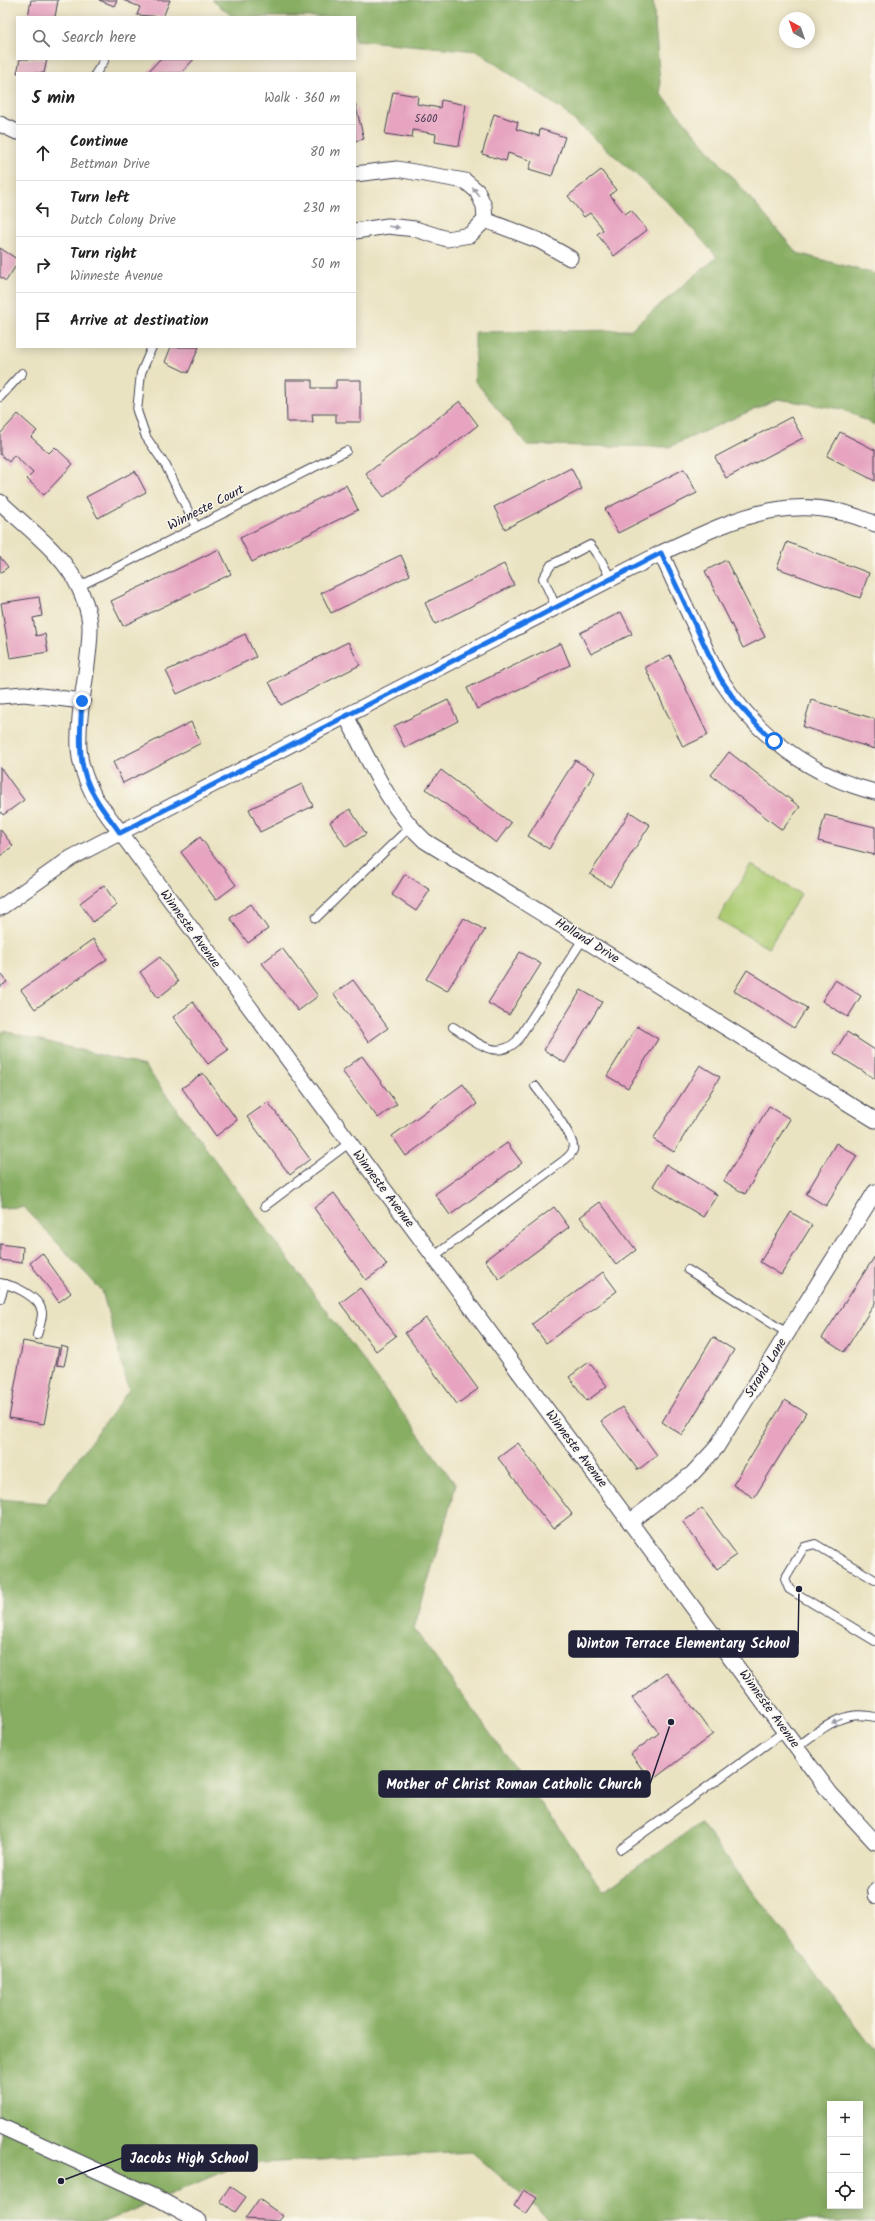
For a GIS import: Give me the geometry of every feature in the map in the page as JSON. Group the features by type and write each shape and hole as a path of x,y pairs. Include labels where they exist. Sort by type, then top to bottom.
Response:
{"street":[{"path":"0,124 16,132"},
{"path":"356,174 397,169 465,181 477,191 484,206 485,220 470,235 447,239 415,229 388,226 356,230"},
{"path":"485,220 540,241 570,258"},
{"name":"Winneste Avenue","path":"0,502 59,557 78,587 84,602 90,626 82,701 79,749 82,766 95,798 830,1792 875,1842"},
{"path":"0,908 72,858 661,553 734,520 758,512 784,508 810,508 836,511 875,524"},
{"path":"661,553 720,678 734,699 756,724 801,760 830,776 875,792"},
{"path":"0,696 24,694 82,701"},
{"name":"Holland Drive","path":"346,716 393,805 410,827 425,841 875,1120"},
{"name":"Strand Lane","path":"630,1521 692,1474 716,1448 875,1192"},
{"path":"0,2126 152,2196 199,2221"}],"lane":[{"path":"97,72 104,61"},
{"path":"152,348 141,373 137,411 146,437 166,466 196,527"},
{"path":"0,397 22,372"},
{"name":"Winneste Court","path":"78,587 346,451"},
{"path":"556,607 543,578 551,565 583,548 590,545 601,560 611,579"},
{"path":"316,918 410,827"},
{"path":"453,1028 490,1050 509,1049 517,1041 583,939"},
{"path":"433,1257 559,1164 568,1157 573,1149 572,1141 563,1125 535,1086"},
{"path":"265,1206 349,1143"},
{"path":"688,1270 787,1333"},
{"path":"0,1299 3,1284 25,1292 38,1304 42,1315 37,1335"},
{"path":"875,1580 815,1544 804,1547 785,1579 789,1589 875,1641"},
{"path":"797,1747 837,1719 864,1715 875,1717"},
{"path":"621,1849 786,1731"},
{"path":"875,1888 872,1890 873,1897 875,1899"}],"green space":[{"path":"212,0 653,0 661,94 797,253 875,274 875,425 842,409 777,399 669,447 527,445 475,381 475,332 630,330 717,257 672,206 561,109 477,51 356,40 356,16 232,16"},
{"path":"751,864 801,894 768,948 718,919"},
{"path":"4,1031 145,1066 456,1485 414,1629 604,1890 700,1823 875,2051 875,2221 551,2221 472,2152 241,2164 107,2221 0,2221 0,1499 45,1503 129,1390 102,1291 24,1207 0,1208 0,1034"}],"building":[{"path":"31,0 58,0 55,16 28,16"},
{"path":"99,0 117,0 114,6"},
{"path":"123,0 170,0 163,16 137,15 140,7"},
{"path":"20,60 47,60 44,72 17,72"},
{"path":"159,60 193,60 182,72 148,72"},
{"path":"393,92 418,96 417,104 440,108 441,100 466,105 459,146 435,142 436,134 413,130 412,138 385,134"},
{"path":"356,107 364,139 356,141"},
{"path":"494,114 518,122 516,129 539,136 540,129 565,137 552,176 529,169 532,161 508,153 506,161 482,154"},
{"path":"601,170 616,190 610,195 625,214 631,210 647,230 614,256 597,234 603,230 600,225 590,213 584,217 568,196"},
{"path":"0,248 16,258 16,266 6,281 0,277"},
{"path":"171,348 199,348 188,373 165,362"},
{"path":"286,380 312,380 312,388 336,388 336,380 361,380 361,422 336,422 336,414 312,414 313,422 287,422"},
{"path":"460,401 478,425 384,497 366,474"},
{"path":"18,414 37,431 31,437 49,453 55,447 73,464 44,495 27,479 33,473 14,455 9,462 0,454 0,434"},
{"path":"791,417 803,438 726,478 715,457"},
{"path":"840,432 875,450 875,481 827,456"},
{"path":"571,468 582,489 505,529 494,507"},
{"path":"684,469 697,493 618,533 605,509"},
{"path":"135,471 146,492 98,518 86,497"},
{"path":"346,485 358,510 252,562 240,538"},
{"path":"787,542 869,573 860,598 777,568"},
{"path":"219,549 231,574 123,626 111,601"},
{"path":"401,555 410,575 331,613 321,593"},
{"path":"0,557 8,567 0,573"},
{"path":"726,560 765,637 743,648 705,571"},
{"path":"504,564 514,585 435,624 425,603"},
{"path":"39,597 42,616 33,618 36,636 45,634 48,652 10,658 1,603"},
{"path":"621,612 632,634 591,654 580,633"},
{"path":"245,634 256,657 177,694 166,671"},
{"path":"348,642 360,665 281,705 269,682"},
{"path":"561,643 570,665 477,709 467,688"},
{"path":"670,655 708,735 683,747 645,667"},
{"path":"448,700 458,721 405,748 394,726"},
{"path":"811,700 875,719 875,749 803,727"},
{"path":"191,722 201,743 123,783 113,762"},
{"path":"729,752 800,807 782,830 711,775"},
{"path":"575,760 595,772 549,849 528,836"},
{"path":"0,767 24,800 3,815 0,811"},
{"path":"441,770 511,823 496,843 426,789"},
{"path":"302,784 313,806 260,832 249,809"},
{"path":"350,809 366,834 346,847 330,822"},
{"path":"630,812 650,825 610,887 590,874"},
{"path":"825,815 875,827 875,855 818,841"},
{"path":"0,829 13,846 0,856"},
{"path":"200,837 236,885 216,900 181,852"},
{"path":"405,874 430,890 416,911 392,895"},
{"path":"104,885 117,905 93,922 80,903"},
{"path":"251,904 268,929 248,943 230,918"},
{"path":"464,918 485,930 447,991 426,979"},
{"path":"93,939 107,959 35,1009 21,990"},
{"path":"282,948 318,996 298,1011 262,963"},
{"path":"520,952 541,964 509,1015 488,1003"},
{"path":"160,957 178,982 158,998 140,972"},
{"path":"747,970 807,1008 794,1028 734,991"},
{"path":"0,972 7,982 0,987"},
{"path":"353,980 388,1028 368,1042 334,994"},
{"path":"835,980 861,996 848,1017 822,1001"},
{"path":"581,990 602,1002 565,1063 544,1050"},
{"path":"193,1002 228,1050 208,1064 173,1017"},
{"path":"637,1026 658,1039 628,1088 607,1076"},
{"path":"847,1032 875,1050 875,1079 834,1053"},
{"path":"362,1056 397,1104 378,1118 342,1071"},
{"path":"700,1065 720,1077 674,1152 653,1139"},
{"path":"203,1073 237,1120 216,1136 182,1088"},
{"path":"463,1084 477,1104 406,1156 392,1136"},
{"path":"268,1102 310,1159 290,1175 247,1117"},
{"path":"769,1106 790,1119 745,1194 724,1181"},
{"path":"507,1143 522,1163 450,1215 435,1194"},
{"path":"836,1143 857,1156 826,1206 806,1194"},
{"path":"666,1164 717,1195 703,1217 653,1186"},
{"path":"334,1193 387,1265 366,1280 314,1208"},
{"path":"600,1202 636,1250 616,1265 580,1217"},
{"path":"554,1207 569,1227 499,1279 485,1260"},
{"path":"791,1212 812,1225 781,1275 760,1262"},
{"path":"0,1244 23,1247 22,1263 0,1260"},
{"path":"42,1253 71,1293 59,1302 30,1263"},
{"path":"875,1256 875,1303 844,1352 822,1338"},
{"path":"603,1272 617,1291 546,1343 532,1324"},
{"path":"360,1288 396,1336 376,1351 340,1303"},
{"path":"426,1318 478,1389 457,1404 405,1333"},
{"path":"713,1337 734,1350 682,1435 662,1422"},
{"path":"23,1341 59,1348 44,1424 9,1418"},
{"path":"61,1346 68,1348 64,1366 57,1365"},
{"path":"589,1362 607,1386 587,1401 569,1377"},
{"path":"785,1400 806,1413 754,1498 733,1485"},
{"path":"622,1407 657,1455 638,1470 601,1421"},
{"path":"518,1443 572,1514 553,1529 498,1458"},
{"path":"702,1508 737,1555 717,1569 683,1522"},
{"path":"666,1672 713,1734 651,1781 631,1754 659,1733 632,1698"},
{"path":"230,2186 246,2197 235,2212 220,2201"},
{"path":"524,2190 537,2198 526,2214 514,2206"},
{"path":"259,2199 283,2216 279,2221 245,2219"}],"place":[{"name":"Winton Terrace Elementary School","path":"799,1589"},
{"name":"Mother of Christ Roman Catholic Church","path":"671,1722"},
{"name":"Jacobs High School","path":"61,2181"}],"route":[{"path":"82,701 79,749 82,766 87,783 95,798 120,833 661,553 720,678 734,699 756,724 774,741"}]}
